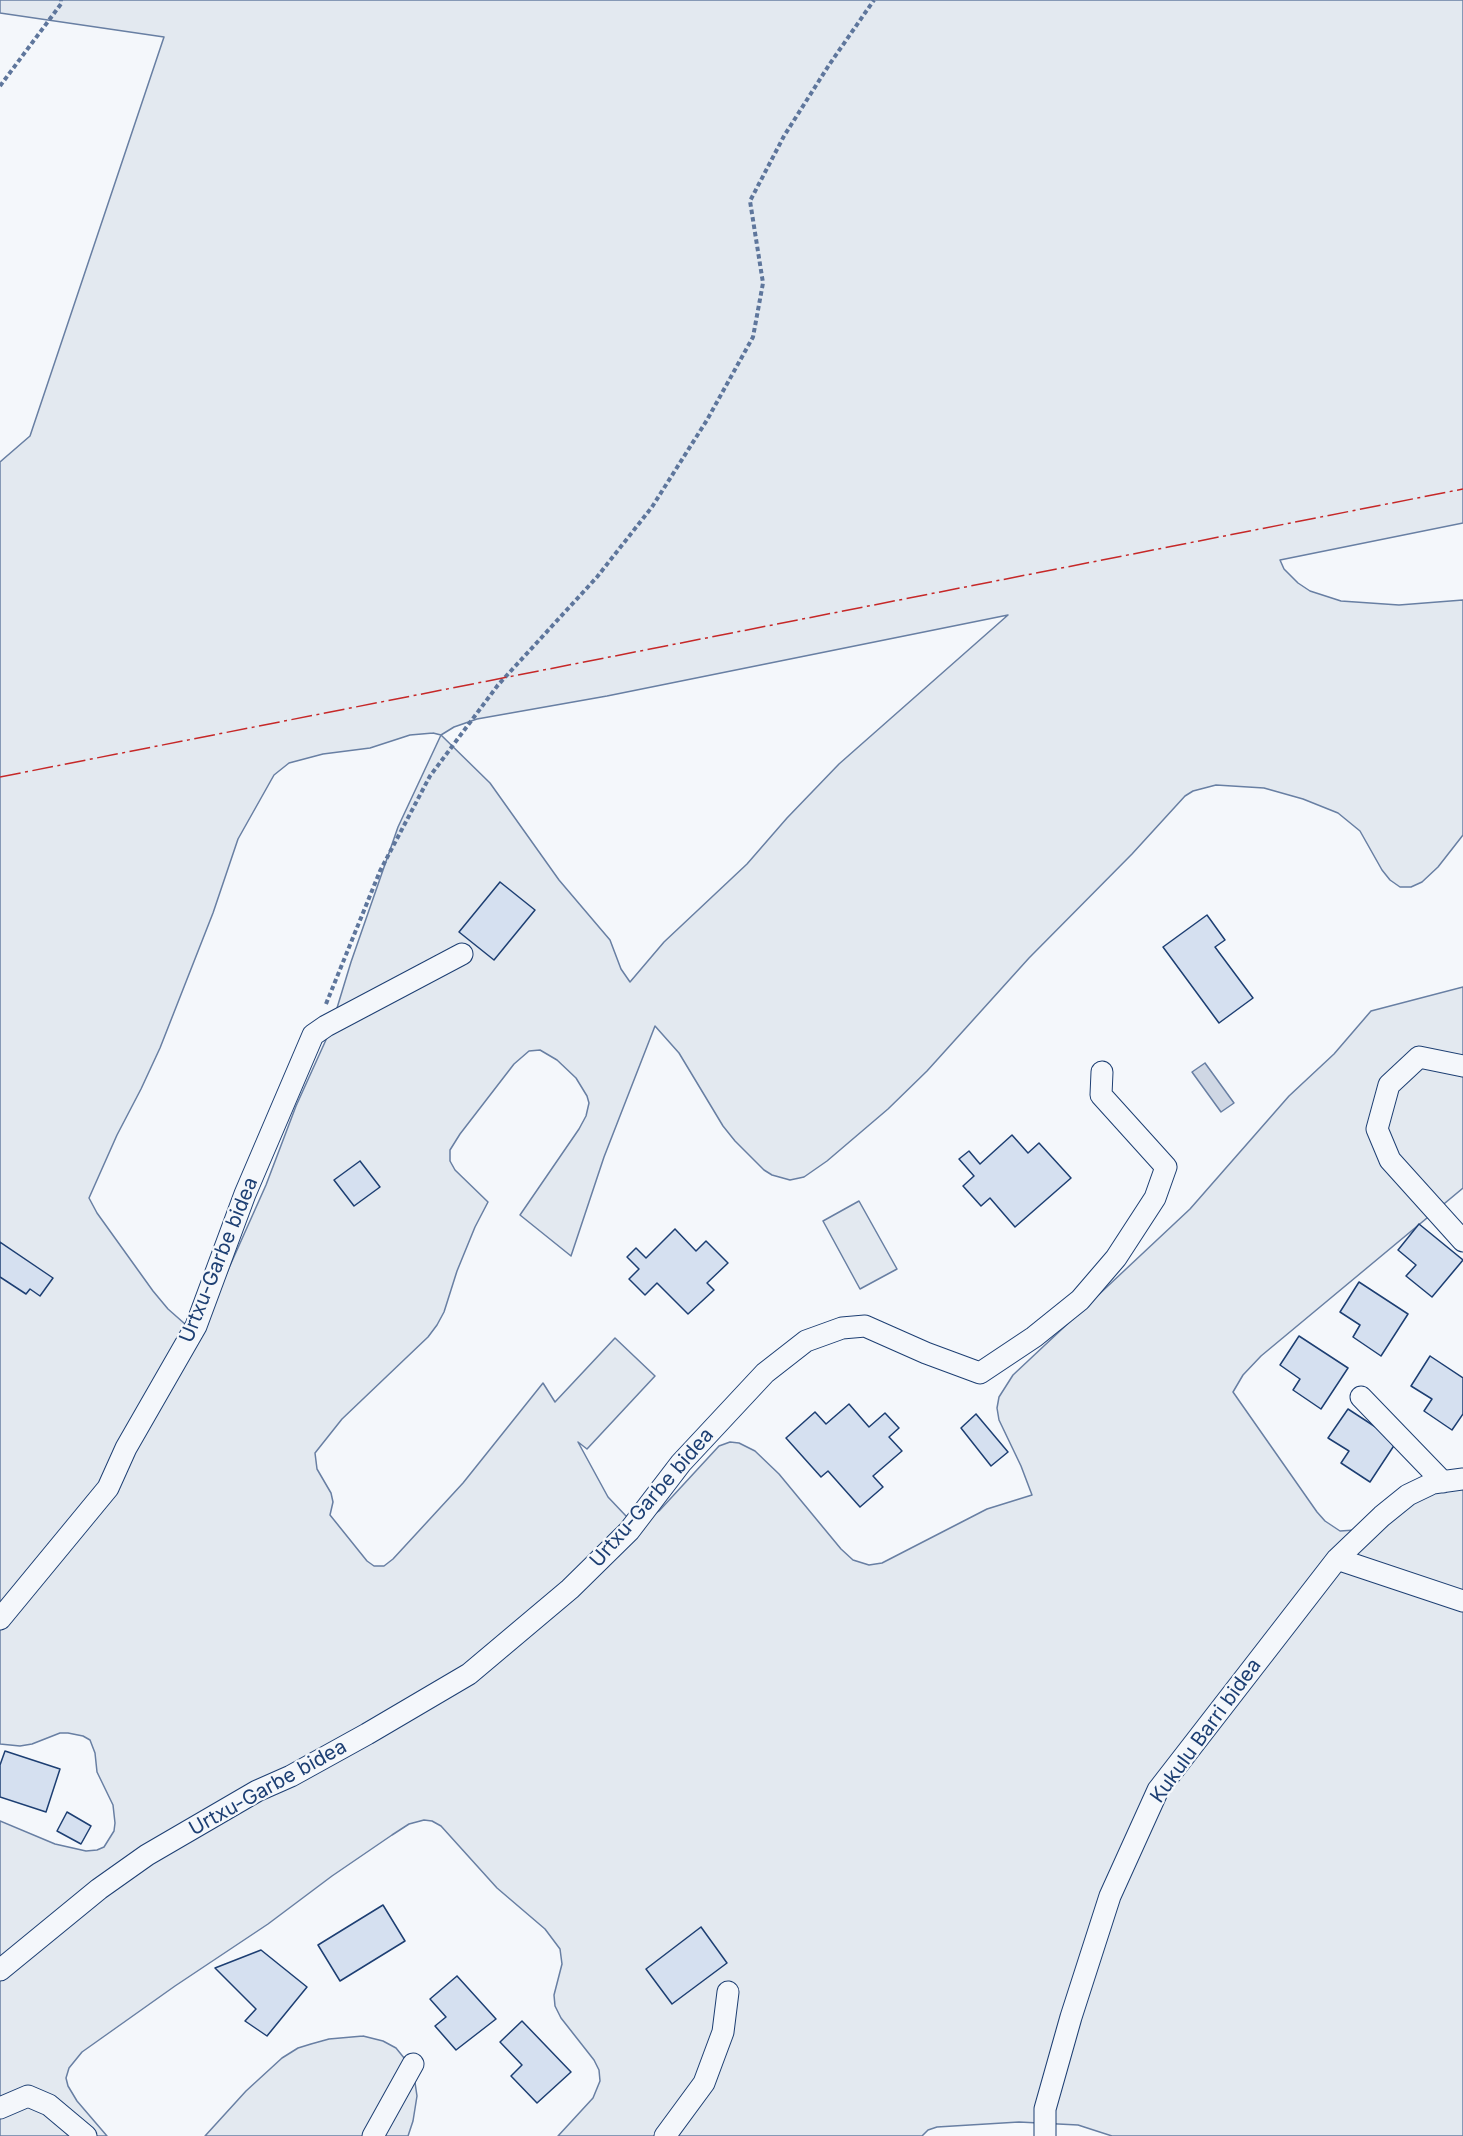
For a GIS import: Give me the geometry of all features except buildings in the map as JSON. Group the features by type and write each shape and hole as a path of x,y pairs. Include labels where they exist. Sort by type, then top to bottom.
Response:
{"street":[{"path":"313,1035 462,954"},
{"name":"Urtxu-Garbe bidea","path":"0,1619 108,1488 126,1448 196,1326 245,1194 313,1035"},
{"path":"1463,1066 1419,1057 1389,1085 1377,1129 1390,1160 1463,1241"},
{"name":"Urtxu-Garbe bidea","path":"0,1970 99,1889 147,1855 257,1791 291,1776 469,1674 570,1589 604,1556 629,1531 681,1463 765,1373 806,1341 842,1328 865,1326 926,1353 980,1373 1034,1337 1080,1300 1116,1258 1155,1198 1166,1167 1101,1095 1102,1072"},
{"path":"1361,1397 1453,1481"},
{"name":"Kukulu Barri bidea","path":"1044,2136 1045,2109 1048,2098 1110,1896 1158,1790 1337,1559 1382,1516 1408,1495 1433,1483 1453,1481"},
{"path":"1337,1559 1463,1601"},
{"path":"665,2136 704,2083 723,2032 728,1992"},
{"path":"373,2136 413,2064"},
{"path":"0,2108 28,2096 50,2105 86,2136"}],"path":[{"path":"0,86 61,4 61,0"},
{"path":"313,1035 380,871 429,776 498,685 597,577 652,507 707,420 753,337 763,283 750,201 784,136 874,0"}],"shaded area":[{"path":"0,0 1463,0 1463,523 1280,560 1284,569 1298,583 1310,591 1341,601 1399,605 1463,600 1463,835 1438,867 1422,882 1411,887 1400,887 1382,870 1360,831 1338,813 1303,799 1264,788 1216,785 1193,791 1185,796 1132,854 1029,958 927,1071 888,1109 827,1161 804,1177 790,1180 764,1170 735,1141 723,1126 679,1053 655,1026 604,1157 571,1256 520,1215 579,1129 586,1116 589,1103 576,1078 557,1060 540,1050 529,1051 514,1064 450,1150 450,1161 455,1170 488,1202 457,1271 444,1312 428,1337 342,1419 315,1453 317,1469 331,1493 333,1502 330,1515 367,1561 374,1566 384,1566 463,1483 543,1383 555,1402 615,1338 655,1376 587,1449 578,1442 608,1497 626,1516 647,1519 659,1511 719,1446 730,1442 739,1443 755,1451 779,1474 841,1549 853,1560 869,1565 882,1563 987,1509 1032,1495 999,1420 997,1408 999,1397 1013,1375 1190,1209 1289,1096 1334,1054 1371,1011 1463,987 1463,1188 1261,1356 1243,1375 1233,1392 1317,1512 1325,1521 1340,1531 1355,1530 1463,1471 1463,2136 1112,2136 1078,2125 1019,2122 937,2127 928,2130 922,2136 558,2136 593,2098 600,2081 599,2070 594,2060 561,2018 555,2006 554,1995 562,1964 560,1949 545,1929 497,1888 441,1826 424,1820 409,1824 392,1835 268,1924 82,2052 69,2068 66,2078 68,2086 77,2101 107,2136 0,2136 0,1821 55,1844 86,1851 104,1847 114,1831 115,1823 113,1805 97,1772 95,1753 90,1740 83,1736 60,1733 32,1744 20,1746 0,1744 0,462 30,436 164,37 0,13","holes":["1008,615 839,764 747,864 664,942 630,982 621,969 610,940 559,880 490,783 441,735 454,727 477,719 607,696","433,733 441,735 398,827 351,962 330,1031 296,1106 266,1185 212,1306 185,1324 153,1291 97,1213 89,1198 160,1048 213,913 238,839 274,775 289,763 323,754 370,748 410,735"]},
{"path":"1205,1063 1234,1103 1221,1112 1192,1072"},
{"path":"859,1201 897,1269 860,1289 823,1221"},
{"path":"363,2036 383,2041 396,2048 413,2069 417,2096 408,2136 205,2136 246,2091 282,2058 298,2048 329,2039"}],"power":[{"path":"0,777 1463,489"}]}
